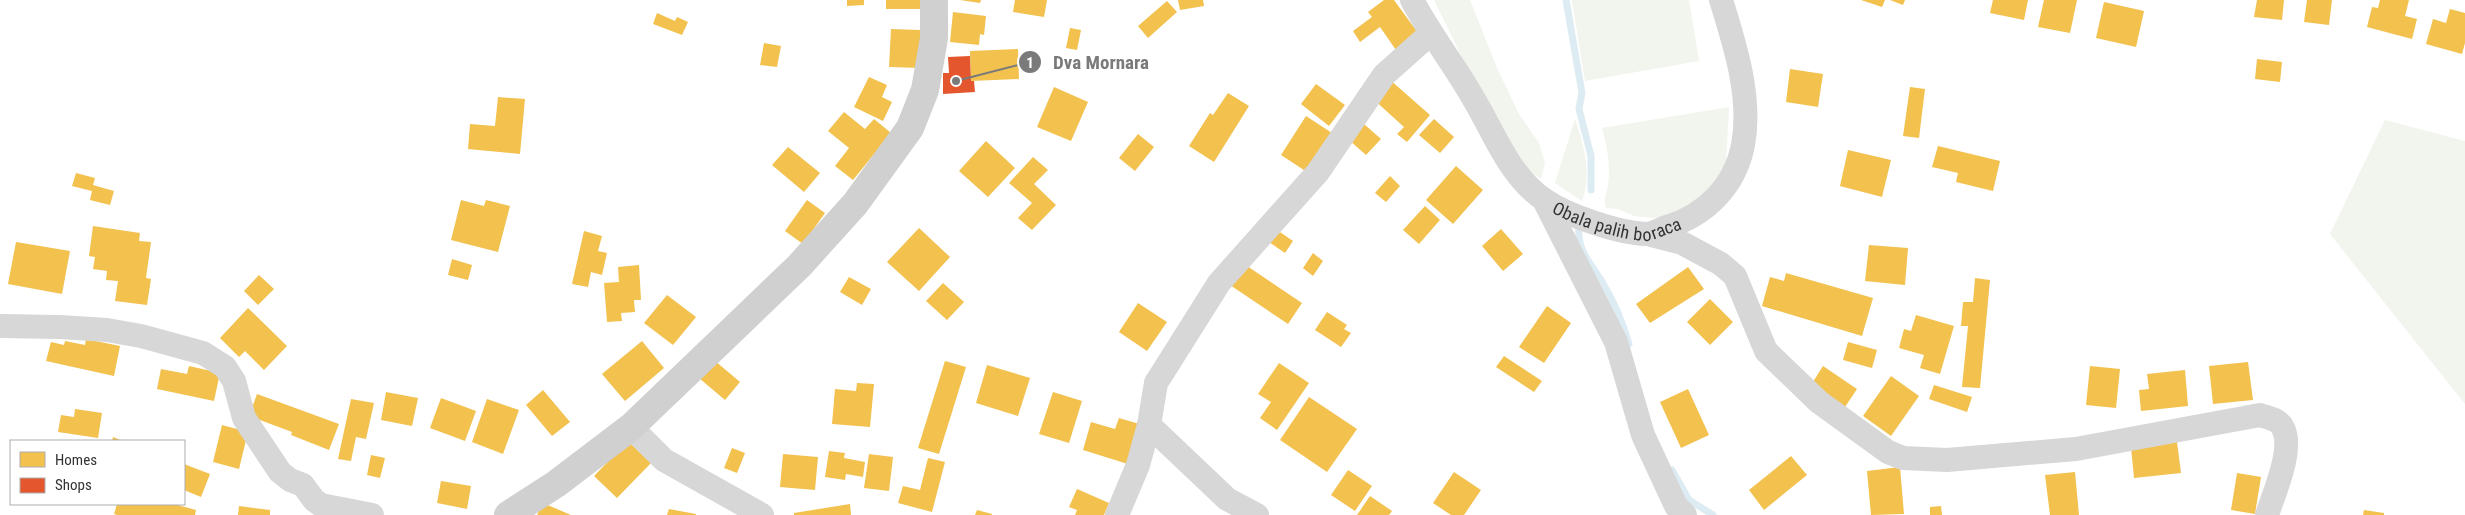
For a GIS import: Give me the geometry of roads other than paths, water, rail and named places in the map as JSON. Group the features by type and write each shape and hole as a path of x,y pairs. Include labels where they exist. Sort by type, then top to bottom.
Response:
{"street":[{"path":"508,515 556,484 631,427 798,266 855,204 910,128 926,90 934,38 934,0"},
{"name":"Obala palih boraca","path":"1412,0 1430,34 1472,95 1513,169 1544,200 1568,213 1606,226 1647,234 1679,224 1700,212 1723,191 1737,166 1743,144 1744,118 1740,74 1731,31 1721,0"},
{"path":"1118,515 1138,465 1149,425 1156,383 1219,283 1318,172 1384,75 1430,34"},
{"path":"1544,200 1616,342 1643,435 1676,506 1685,515"},
{"path":"1647,234 1682,243 1722,264 1734,276 1766,351 1819,402 1895,455 1903,458 1947,460 2076,449 2260,415 2275,420 2283,427 2286,438 2286,452 2267,515"},
{"path":"0,326 60,326 107,330 141,336 203,353 224,366 234,381 244,418 280,472 290,480 303,485 314,500 322,505 372,515"},
{"path":"1149,425 1227,500 1257,515"},
{"path":"631,427 664,460 762,515"}],"waterway":[{"path":"1566,0 1582,93 1579,109 1591,156 1591,190"},
{"path":"1579,224 1582,250 1613,301 1629,344"},
{"path":"1672,470 1689,500 1713,515"}],"place":[{"name":"Dva Mornara","path":"956,81"}]}
